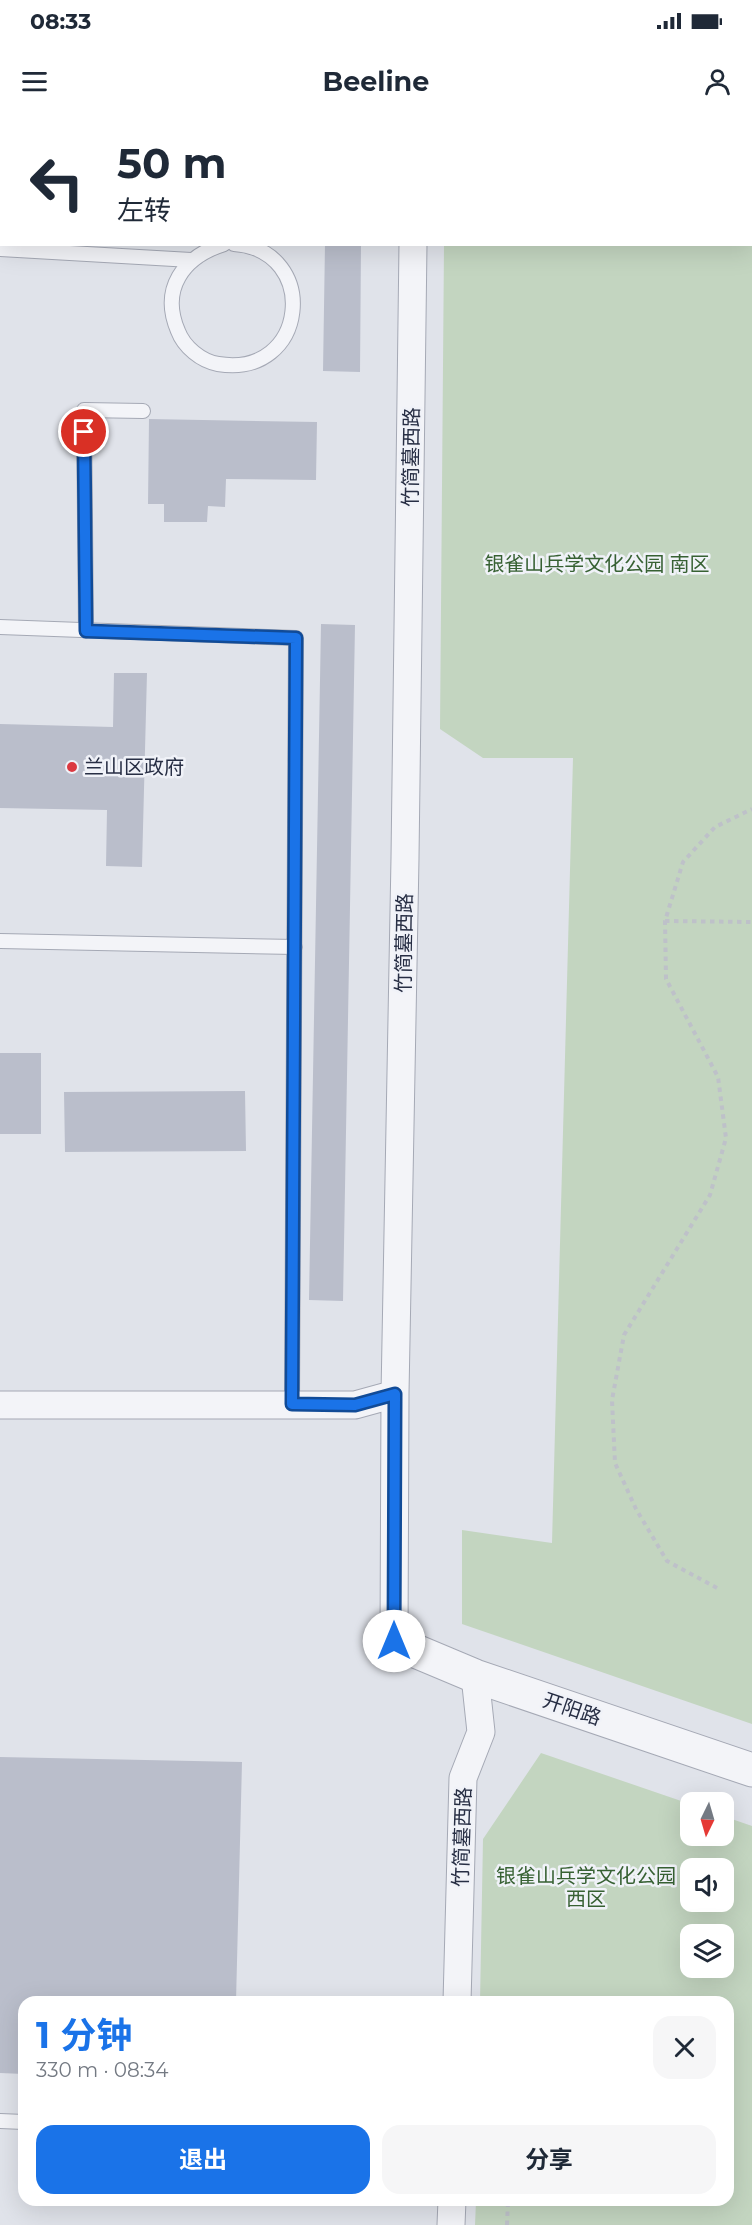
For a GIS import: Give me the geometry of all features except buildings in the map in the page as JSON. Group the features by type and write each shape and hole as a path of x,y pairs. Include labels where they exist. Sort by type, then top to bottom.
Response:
{"street":[{"name":"竹简墓西路","path":"394,1641 395,1394 414,246"},
{"path":"0,1405 355,1405 395,1394"},
{"name":"开阳路","path":"394,1641 475,1676 752,1770"},
{"name":"竹简墓西路","path":"457,1996 463,1778 481,1732 475,1676"},
{"path":"451,2225 452,2206"}],"lane":[{"path":"217,246 207,249 191,260 178,277 172,297 172,318 181,338 195,354 213,363 234,367 255,362 273,352 285,337 293,318 294,299 289,280 278,264 263,252 248,246"},
{"path":"0,249 191,260"},
{"path":"86,631 84,410 143,411"},
{"path":"0,627 296,638 292,1404"},
{"path":"0,941 295,947"},
{"path":"0,2121 18,2122"}],"path":[{"path":"717,1588 667,1561 636,1509 615,1463 612,1401 624,1335 711,1195 726,1138 718,1077 666,979 665,921 683,862 716,827 752,809"},
{"path":"665,921 752,922"},
{"path":"507,2225 508,2206"}],"green space":[{"name":"银雀山兵学文化公园 南区","path":"444,246 752,246 752,1724 462,1624 462,1530 552,1543 573,758 483,758 440,729"},
{"name":"银雀山兵学文化公园 西区","path":"541,1753 680,1801 680,1846 734,1846 734,1820 752,1826 752,2225 475,2225 476,2206 734,2206 734,1996 480,1996 483,1839"}],"place":[{"name":"兰山区政府","path":"72,767"}],"route":[{"path":"84,432 86,631 296,638 292,1404 355,1405 395,1394 394,1641"}]}
